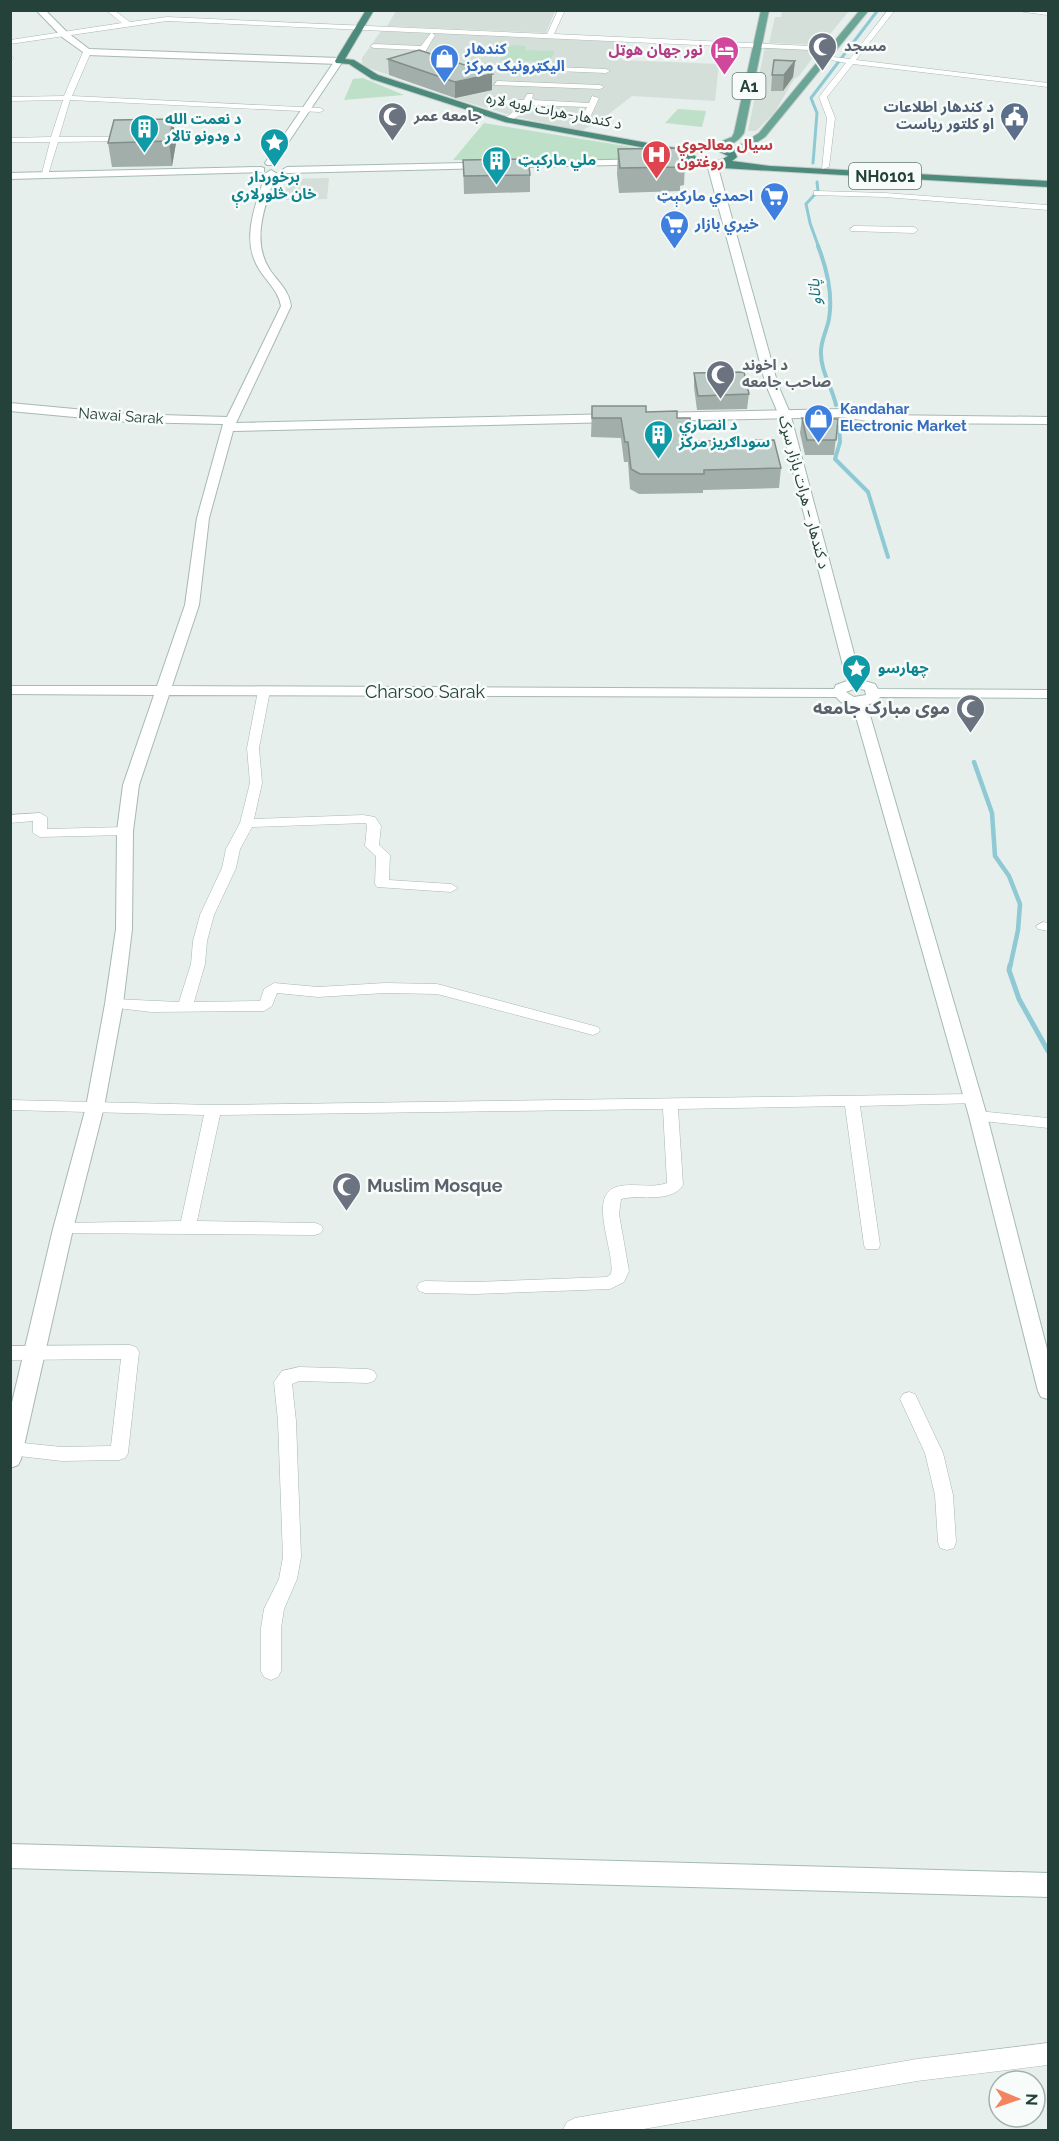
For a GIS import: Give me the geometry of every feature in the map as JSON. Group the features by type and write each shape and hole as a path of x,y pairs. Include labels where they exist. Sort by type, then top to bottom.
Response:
{"highway":[{"path":"339,61 370,10"},
{"path":"367,36 377,19"},
{"name":"د کندهار-هرات لويه لاره","path":"339,61 353,58 375,77 508,120 688,153"},
{"path":"715,147 730,153 731,159 717,163 695,161 687,156 688,153 698,148 715,147"},
{"name":"NH0101","path":"730,153 777,165 1048,178"},
{"name":"NH0101","path":"717,163 790,170 1048,184"}],"main road":[{"name":"A1","path":"715,147 735,139 739,133 765,10"},
{"path":"730,153 762,135 865,10"}],"street":[{"path":"40,10 64,35 87,52 339,61"},
{"path":"109,10 129,25"},
{"path":"550,36 562,10"},
{"path":"825,167 831,118 823,97 849,61 892,10"},
{"path":"1024,10 1048,13"},
{"path":"10,42 167,20 360,27 758,46 830,55 849,61 1048,85"},
{"path":"380,38 428,41"},
{"path":"374,46 428,41"},
{"path":"428,41 417,60 436,66"},
{"path":"44,175 68,98 87,52"},
{"path":"338,81 353,58"},
{"path":"10,1353 34,1353 129,1352 123,1403 125,1410 121,1451 116,1454 98,1455 12,1454 34,1353 63,1229 95,1107 114,1004 124,929 125,831 131,784 192,605 202,518 230,424 286,306 285,295 262,266 253,235 272,169 339,61"},
{"path":"507,67 485,103 527,102 590,109"},
{"path":"473,79 448,70 507,67 539,76"},
{"path":"495,87 539,76 607,68 584,122"},
{"path":"502,75 539,76 601,83"},
{"path":"508,120 527,102 539,76"},
{"path":"484,83 531,93 596,96"},
{"path":"10,99 68,98 320,110"},
{"path":"314,119 326,100"},
{"path":"520,111 590,109"},
{"path":"10,140 133,139"},
{"path":"10,176 695,161"},
{"name":"د کندهار – هرات بازار سړک","path":"717,163 772,385 784,413 855,683"},
{"path":"817,193 885,195 1048,208"},
{"path":"854,229 914,230"},
{"name":"Nawai Sarak","path":"10,407 128,418 230,424 637,418 784,413 843,413 879,419 1048,421"},
{"path":"1048,694 866,698 846,699 839,693 843,686 855,683 870,687 866,698 1048,1391"},
{"name":"Charsoo Sarak","path":"10,690 839,693"},
{"path":"186,1006 198,964 200,941 207,915 229,868 233,849 247,823 256,783 253,748 264,691"},
{"path":"10,819 40,817 40,833 125,831"},
{"path":"247,823 370,820 374,826 372,846 383,855 382,884 451,888"},
{"path":"114,1004 264,1005 267,1003 269,992 274,988 318,992 385,988 437,989 593,1030"},
{"path":"852,1101 872,1245"},
{"path":"10,1105 213,1110 852,1101 975,1107 1048,1124"},
{"path":"425,1287 475,1288 610,1283 618,1278 621,1271 611,1214 613,1196 619,1192 669,1190 675,1185 670,1104"},
{"path":"188,1227 213,1110"},
{"path":"63,1229 188,1227 315,1229"},
{"path":"271,1671 272,1618 288,1579 292,1557 287,1421 283,1382 288,1376 299,1374 368,1376"},
{"path":"909,1399 934,1453 944,1495 947,1542"},
{"path":"10,1856 1048,1885"},
{"path":"575,2130 916,2070 1048,2054"}],"shaded area":[{"path":"782,10 849,11 821,45 769,43 775,17 781,17"},
{"path":"396,11 555,11 546,33 387,26"},
{"path":"381,31 629,41 622,60 719,64 715,101 632,96 601,120 581,131 513,116 453,98 462,95 422,66 389,75 366,67 362,63 362,58"},
{"path":"765,46 818,51 799,76 794,79 775,112 756,131 748,131"},
{"path":"329,178 327,199 284,200 287,179"}],"green space":[{"path":"506,45 526,46 525,50 555,51 549,62 500,60"},
{"path":"363,78 404,95 344,100 353,79"},
{"path":"678,109 706,111 702,127 665,123"},
{"path":"484,123 662,152 661,159 453,160"}],"building":[{"path":"419,50 492,74 455,82 388,59"},
{"path":"774,60 795,61 784,75 772,75"},
{"path":"173,119 169,141 108,143 114,120"},
{"path":"684,148 685,161 679,161 681,167 620,168 618,149"},
{"path":"528,159 530,175 464,176 463,160"},
{"path":"744,372 749,394 698,396 694,373"},
{"path":"592,406 646,406 646,412 677,411 677,418 690,418 694,441 774,440 781,468 704,470 704,474 640,474 631,469 628,442 625,442 621,418 592,418"},
{"path":"802,418 838,419 836,440 807,440"}],"waterway":[{"name":"پاتاو","path":"813,163 817,113 811,98 878,10"},
{"name":"پاتاو","path":"817,182 818,191 806,204 819,248"},
{"name":"پاتاو","path":"818,246 830,291 829,319 821,347 821,358 836,405"},
{"path":"839,427 840,442 835,459 868,492 888,557"},
{"path":"974,762 992,813 995,856 1009,876 1020,904 1018,930 1010,967"},
{"path":"1010,965 1009,970 1019,999 1048,1051"}],"place":[{"name":"مسجد","path":"823,72"},
{"name":"نور جهان هوټل","path":"724,76"},
{"name":"کندهار الیکټرونیک مرکز","path":"444,84"},
{"name":"جامعه عمر","path":"393,142"},
{"name":"د کندهار اطلاعات او کلتور رياست","path":"1015,142"},
{"name":"د نعمت الله د ودونو تالار","path":"144,154"},
{"name":"برخوردار خان څلورلارې","path":"274,168"},
{"name":"سيال معالجوي روغتون","path":"656,180"},
{"name":"ملي مارکېټ","path":"497,186"},
{"name":"احمدي مارکېټ","path":"774,222"},
{"name":"خیري بازار","path":"674,250"},
{"name":"د اخوند صاحب جامعه","path":"721,400"},
{"name":"Kandahar Electronic Market","path":"819,444"},
{"name":"د انصاري سوداګریز مرکز","path":"658,460"},
{"name":"چهارسو","path":"857,694"},
{"name":"موی مبارک جامعه","path":"971,734"},
{"name":"Muslim Mosque","path":"346,1212"}]}
